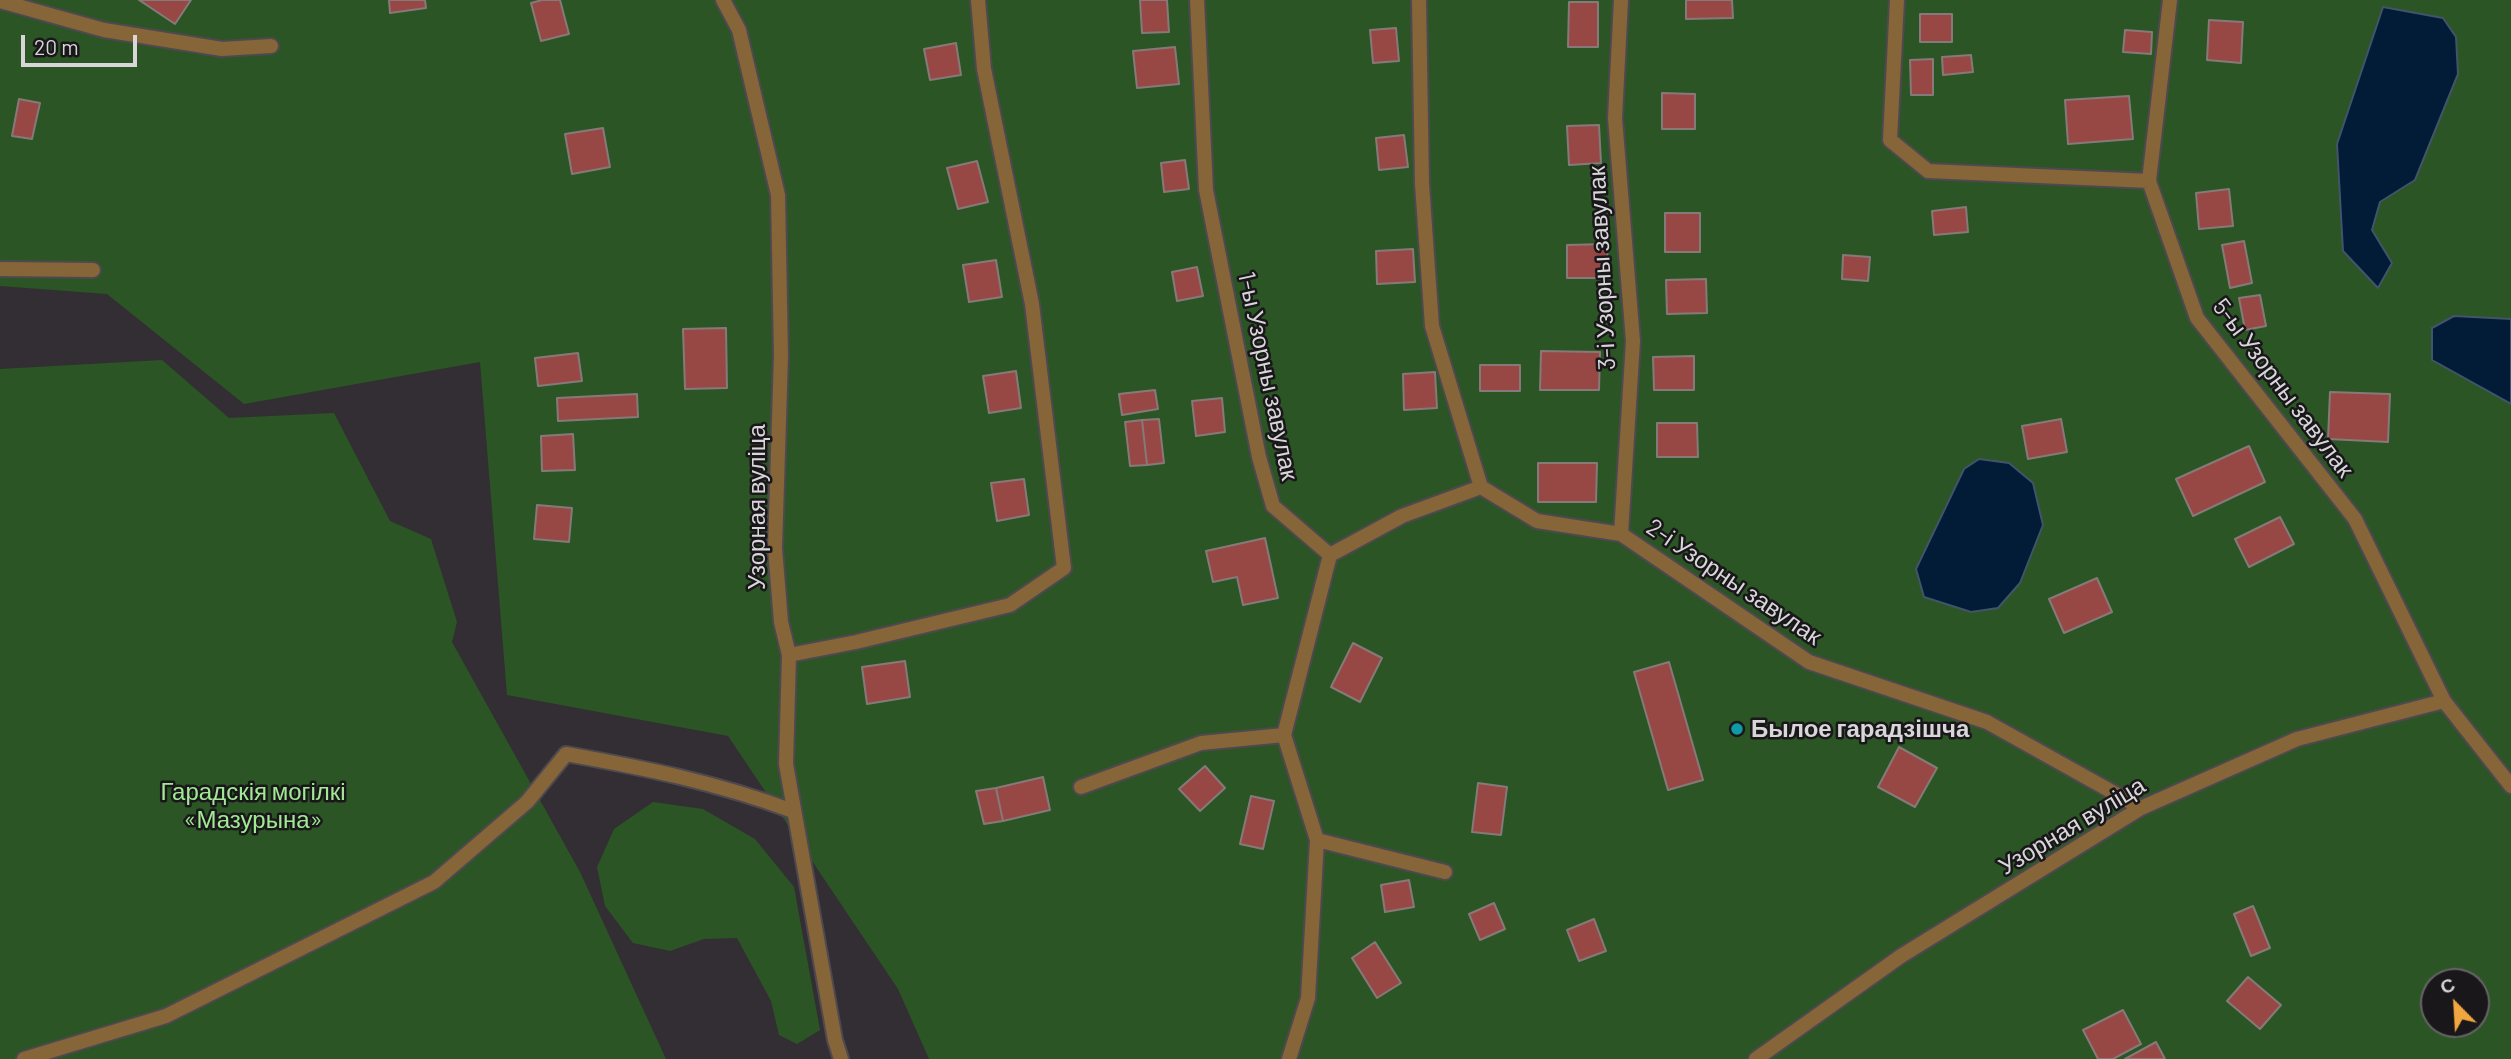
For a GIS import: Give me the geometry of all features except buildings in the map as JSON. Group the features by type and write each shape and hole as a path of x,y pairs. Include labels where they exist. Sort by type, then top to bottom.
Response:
{"lane":[{"name":"Узорная вуліца","path":"723,0 739,30 778,195 781,355 775,548 781,622 789,655 786,764 835,1040 841,1059"},
{"path":"789,655 856,642 1010,605 1065,568 1032,304 984,69 978,0"},
{"name":"1-ы Узорны завулак","path":"1197,0 1206,190 1259,457 1273,506 1330,555"},
{"path":"1289,1059 1308,998 1317,840 1284,736 1330,555 1402,516 1481,487 1432,326 1422,184 1419,0"},
{"name":"3-і Узорны завулак","path":"1621,0 1615,118 1633,341 1621,534"},
{"path":"1898,0 1890,140 1928,171 2149,181"},
{"name":"5-ы Узорны завулак","path":"2170,0 2149,181 2197,318 2355,520 2444,701 2511,786"},
{"path":"0,1 104,30 222,49 271,46"},
{"path":"0,269 93,270"},
{"name":"2-і Узорны завулак","path":"1481,487 1537,521 1621,534 1809,662 1987,722 2141,808"},
{"name":"Узорная вуліца","path":"1756,1059 1901,957 2141,808 2297,739 2444,701"},
{"path":"1081,787 1201,743 1284,736"},
{"path":"24,1059 166,1016 434,882 527,802 566,754 659,770 752,796 793,811"},
{"path":"1317,840 1445,872"}],"green space":[{"path":"0,0 2511,0 2511,1059 929,1059 898,989 728,736 507,695 480,362 244,404 107,294 0,286"},
{"name":"Гарадскія могілкі «Мазурына»","path":"162,360 229,418 334,413 390,521 431,539 457,622 452,642 580,872 666,1059 0,1059 0,369"},
{"path":"653,802 703,809 755,839 794,887 820,1030 797,1044 779,1035 771,1001 737,938 704,939 670,951 633,943 605,906 597,867 614,829"}],"water":[{"path":"2383,7 2443,18 2456,37 2458,74 2415,180 2380,202 2372,230 2392,263 2378,288 2343,251 2337,144"},
{"path":"2454,316 2511,319 2511,404 2432,360 2432,328"},
{"path":"1979,459 2009,463 2033,483 2043,525 2020,583 1998,608 1971,612 1924,597 1916,569 1964,469"}],"place":[{"name":"Былое гарадзішча","path":"1737,729"}]}
